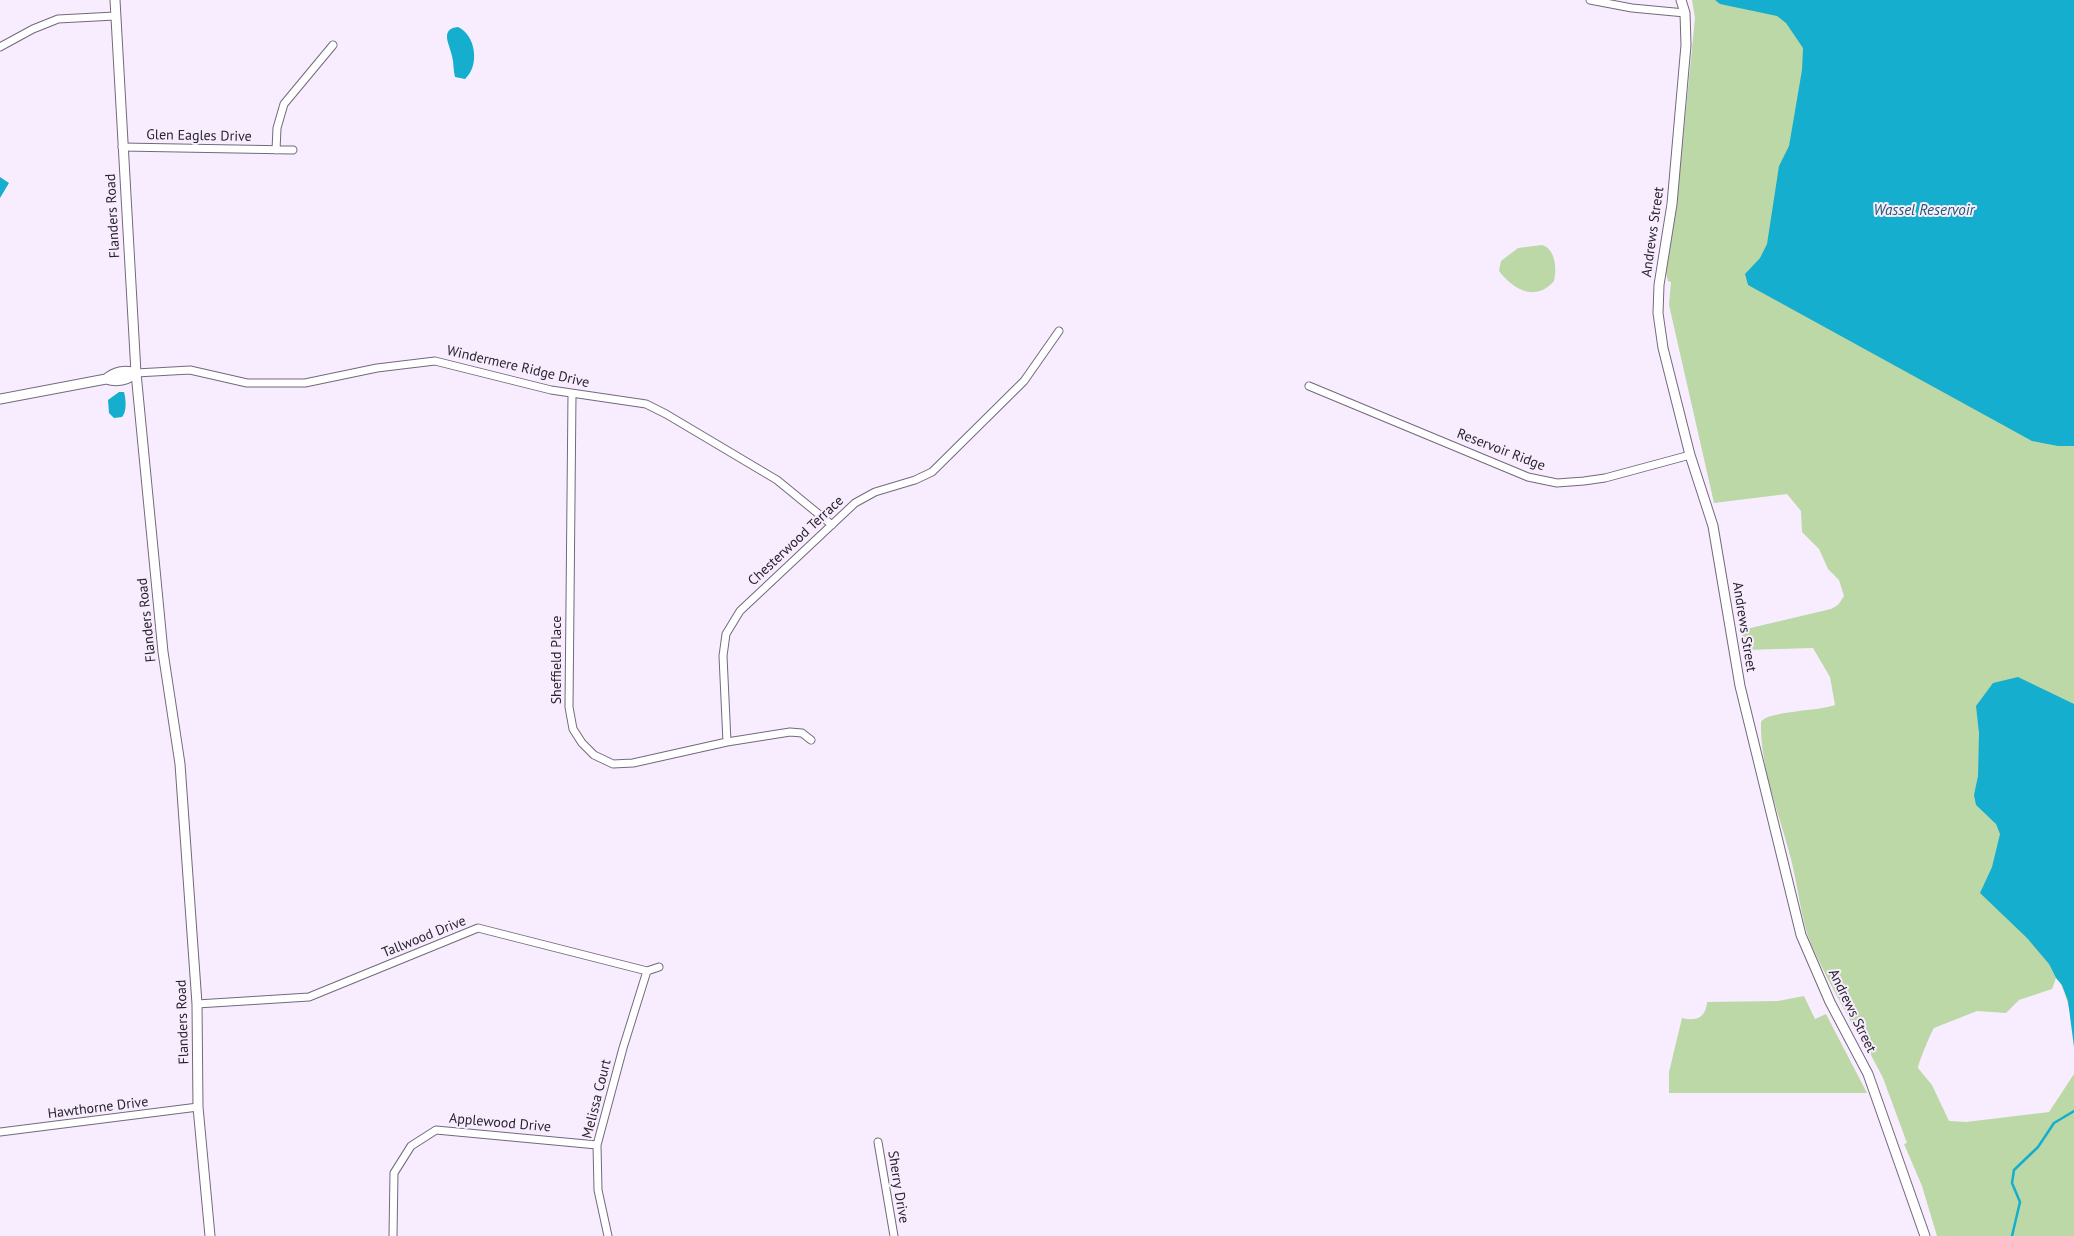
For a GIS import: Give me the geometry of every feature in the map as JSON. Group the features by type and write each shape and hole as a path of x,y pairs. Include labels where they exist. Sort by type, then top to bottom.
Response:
{"street":[{"name":"Flanders Road","path":"115,0 136,374 163,652 180,764 197,1004 198,1107 210,1236"},
{"path":"1590,0 1632,8 1685,13"},
{"name":"Andrews Street","path":"1681,0 1685,13 1686,45 1672,204 1659,284 1658,313 1663,348 1690,455 1714,526 1740,686 1801,935 1830,1002 1868,1074 1925,1236"},
{"path":"0,47 32,29 58,19 115,16"},
{"path":"276,150 277,128 284,104 333,45"},
{"name":"Glen Eagles Drive","path":"122,147 293,150"},
{"name":"Chesterwood Terrace","path":"726,742 723,656 726,634 740,611 855,503 875,492 916,480 932,472 1024,381 1059,331"},
{"name":"Windermere Ridge Drive","path":"136,374 190,370 247,384 305,384 377,368 435,362 572,394 646,404 777,480 832,525"},
{"path":"0,399 106,379 112,374 129,371 136,374"},
{"name":"Reservoir Ridge","path":"1310,386 1528,477 1557,483 1605,478 1690,455"},
{"name":"Sheffield Place","path":"572,394 569,707 573,729 582,743 594,755 613,764 633,763 726,742 790,732 802,733 810,740"},
{"name":"Tallwood Drive","path":"197,1004 309,996 478,928 647,971"},
{"path":"647,971 659,967"},
{"name":"Melissa Court","path":"608,1236 598,1190 597,1145 622,1048 647,971"},
{"name":"Hawthorne Drive","path":"0,1132 198,1107"},
{"name":"Applewood Drive","path":"393,1236 394,1173 411,1146 436,1130 597,1145"},
{"name":"Sherry Drive","path":"878,1142 894,1236"}],"green space":[{"path":"1692,0 2074,0 2074,1035 2064,991 2060,981 2049,965 2056,978 2052,989 2019,1000 2006,1013 1977,1011 1934,1028 1918,1068 1932,1085 1949,1121 1966,1122 2049,1112 2074,1074 2074,1236 1937,1236 1922,1186 1904,1144 1907,1143 1883,1078 1828,979 1808,935 1791,859 1767,774 1761,722 1765,718 1783,713 1835,705 1830,677 1813,648 1745,650 1742,630 1831,609 1838,605 1844,596 1839,580 1828,569 1819,549 1802,532 1801,511 1787,494 1714,503 1669,305 1671,282 1668,281 1666,273 1684,129 1695,18"},
{"path":"1542,245 1547,247 1553,255 1555,266 1554,281 1547,288 1532,292 1525,291 1511,283 1499,271 1501,261 1518,248"},
{"path":"1804,996 1815,1019 1826,1014 1867,1093 1669,1093 1669,1072 1682,1018 1696,1019 1700,1017 1705,1011 1707,1002 1778,1001"}],"water":[{"name":"Wassel Reservoir","path":"1715,0 2074,0 2074,446 2058,446 2032,441 1748,285 1745,274 1760,258 1767,244 1779,166 1789,146 1802,70 1803,48 1786,23 1777,16 1720,4"},
{"path":"458,27 469,37 474,51 473,67 465,79 455,77 453,59 447,38 447,34 452,28"},
{"path":"0,177 9,183 0,198"},
{"path":"119,392 124,392 126,402 124,415 114,418 109,413 108,400"},
{"path":"2018,677 2074,704 2074,1047 2068,1001 2062,985 2049,964 2027,938 1980,893 1992,867 2000,834 1996,824 1976,805 1974,795 1978,776 1979,733 1976,706 1993,683"}],"waterway":[{"path":"2012,1236 2020,1202 2012,1183 2014,1170 2038,1147 2054,1123 2074,1111"}]}
